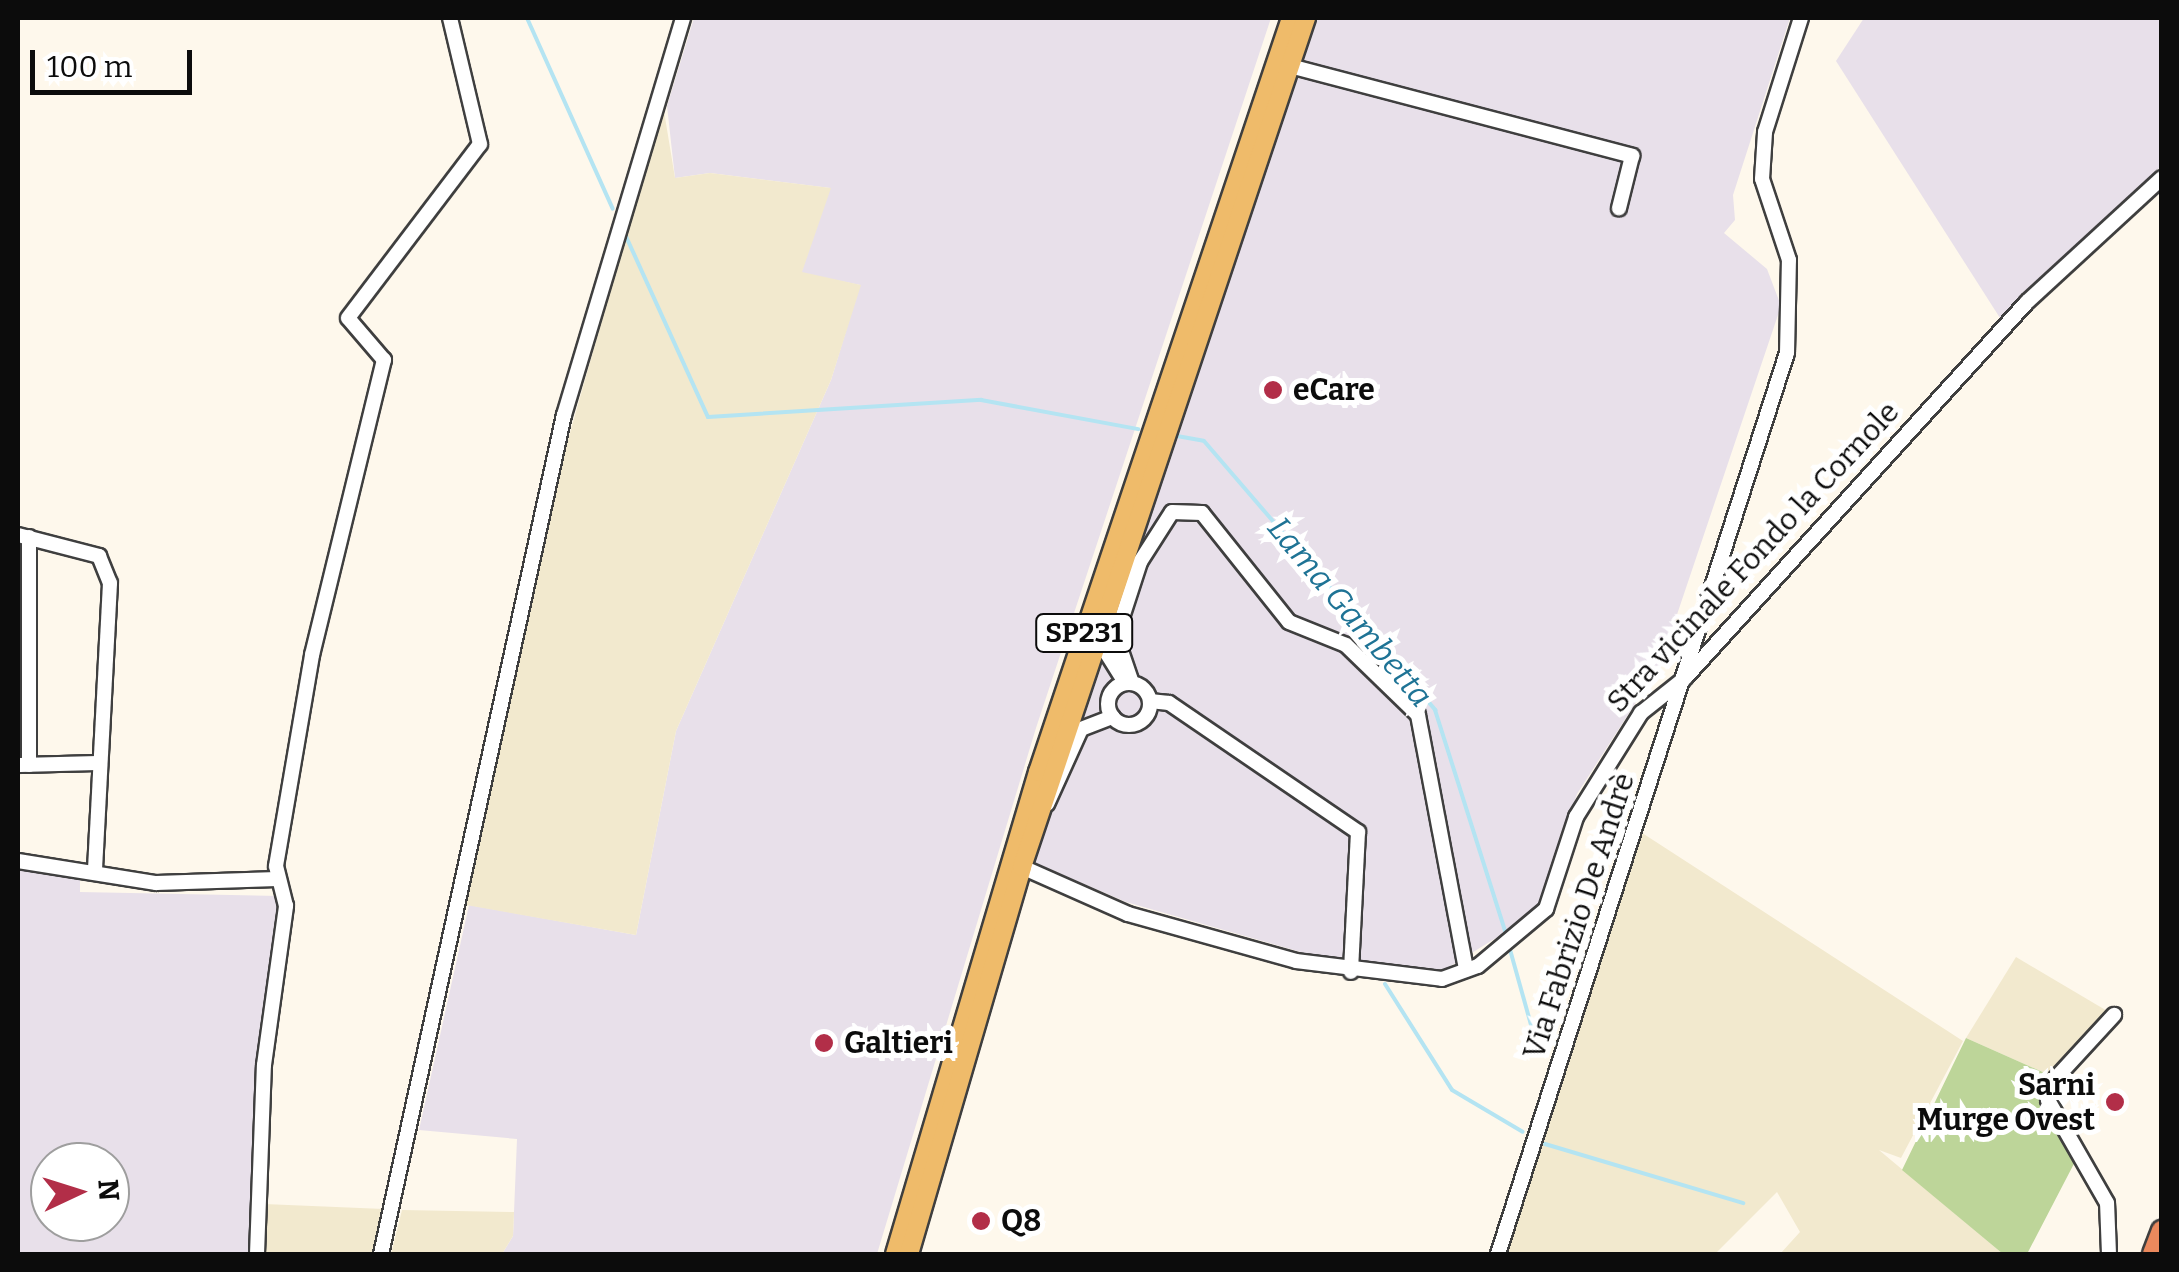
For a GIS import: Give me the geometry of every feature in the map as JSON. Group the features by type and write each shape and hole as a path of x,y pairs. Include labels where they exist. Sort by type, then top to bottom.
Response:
{"highway":[{"path":"2153,1254 2162,1231"}],"main road":[{"name":"SP231","path":"895,1254 1038,772 1290,18"},
{"name":"SP231","path":"909,1254 1022,867 1306,18"}],"street":[{"path":"257,1254 264,1066 286,906 277,879 312,655 384,360 348,318 480,144 450,18"},
{"path":"381,1254 564,415 684,18"},
{"name":"Via Fabrizio De Andrè","path":"1498,1254 1787,353 1789,260 1762,179 1765,132 1801,18"},
{"path":"1290,66 1632,156 1619,208"},
{"name":"Stra vicinale Fondo la Cornole","path":"1022,867 1128,914 1351,972 1442,979 1466,970 1509,944 1546,909 1576,817 1606,764 1642,714 1685,678 1895,440 2162,178"},
{"path":"1128,683 1116,636 1140,562 1172,512 1202,513 1289,622 1346,645 1418,715 1466,970"},
{"path":"95,868 110,583 98,556 23,536 23,764 100,763"},
{"path":"1113,588 1106,652 1128,683 1150,701 1169,703 1358,832 1351,972"},
{"path":"1113,717 1110,696 1128,683"},
{"path":"1040,812 1081,729 1113,717 1141,721 1150,701"},
{"path":"18,861 95,868 156,883 277,879"},
{"path":"2109,1254 2107,1204 2048,1100 2056,1078 2114,1015"}],"shaded area":[{"path":"694,18 1271,18 1036,728 877,1254 502,1254 513,1236 517,1139 419,1130 469,905 636,935 676,731 831,380 860,285 801,273 830,188 710,173 675,178 667,106"},
{"path":"1314,18 1790,18 1733,195 1735,220 1724,233 1767,269 1781,306 1660,665 1577,794 1535,914 1444,970 1339,963 1126,902 1035,863"},
{"path":"1864,18 2161,18 2161,166 2000,318 1836,61"},
{"path":"663,105 675,178 710,173 831,188 802,272 861,285 831,380 676,731 636,935 466,905 562,461"},
{"path":"1636,829 1963,1041 1901,1158 1879,1150 2003,1254 1780,1254 1800,1232 1777,1192 1715,1254 1500,1254"},
{"path":"18,870 80,873 80,892 279,896 255,1254 18,1254"},
{"path":"2016,957 2114,1015 2056,1078 1966,1038"},
{"path":"264,1204 384,1209 375,1254 264,1254"},
{"path":"402,1210 514,1212 513,1236 502,1254 391,1254"}],"green space":[{"path":"1966,1038 2056,1078 2049,1090 2078,1156 2027,1254 2003,1254 1902,1170"}],"waterway":[{"name":"Lama Gambetta","path":"527,18 613,209"},
{"name":"Lama Gambetta","path":"624,232 708,417 981,400 1138,429"},
{"name":"Lama Gambetta","path":"1177,436 1204,441 1435,710 1507,937"},
{"name":"Lama Gambetta","path":"1509,946 1533,1032 1556,1044"},
{"path":"1385,984 1452,1090 1523,1132"},
{"path":"1545,1144 1743,1203"}],"place":[{"name":"eCare","path":"1273,390"},
{"name":"Galtieri","path":"824,1043"},
{"name":"Sarni Murge Ovest","path":"2115,1102"},
{"name":"Q8","path":"981,1221"}]}
